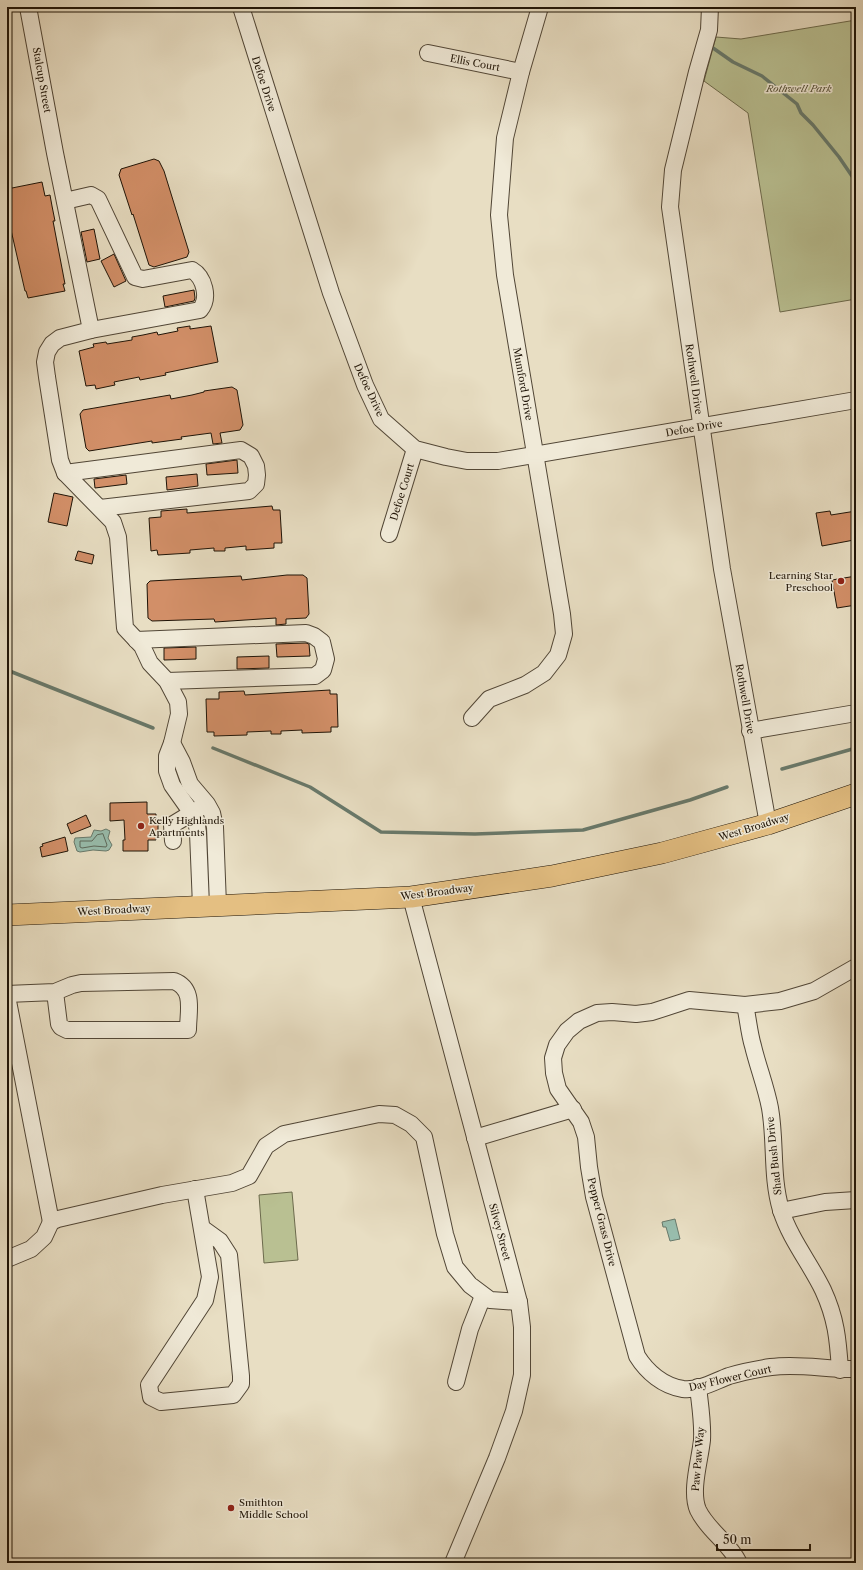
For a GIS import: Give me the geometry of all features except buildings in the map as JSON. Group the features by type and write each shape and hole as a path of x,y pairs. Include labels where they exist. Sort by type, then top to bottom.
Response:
{"main road":[{"name":"West Broadway","path":"7,915 411,897 552,876 655,855 768,824 856,794"}],"street":[{"name":"Stalcup Street","path":"28,7 55,153 91,330"},
{"name":"Defoe Drive","path":"240,7 331,293 365,385 381,419 415,449 467,461 498,461 856,400"},
{"name":"Mumford Drive","path":"472,718 490,699 525,685 544,673 558,655 564,634 505,275 499,215 505,138 521,72 540,7"},
{"name":"Rothwell Drive","path":"710,7 709,30 673,170 670,207 722,569 750,731 768,824"},
{"name":"Ellis Court","path":"428,53 521,72"},
{"path":"65,201 91,195 98,198 135,278 143,279 192,270 201,278 206,297 204,306 200,310 91,330 60,338 52,344 47,352 46,362 60,460 65,473 113,522 118,537 125,628 142,646 150,663 167,680 178,702 179,714 172,743 167,756 167,770 172,785 196,819 209,906"},
{"name":"Defoe Court","path":"389,534 415,449"},
{"path":"65,473 241,450 251,456 256,466 256,484 249,491 100,508"},
{"path":"136,640 306,633 314,636 322,642 326,659 323,670 315,676 167,680"},
{"path":"750,731 856,713"},
{"path":"172,743 182,762 190,784 207,804 212,813 215,827 209,906"},
{"path":"172,841 172,825 207,804"},
{"name":"Silvey Street","path":"411,897 519,1302 522,1327 522,1375 514,1411 497,1458 452,1563"},
{"path":"745,1005 780,1001 814,991 856,967"},
{"path":"7,1259 31,1249 44,1237 51,1222 7,995 55,992 81,983 174,981 182,984 188,994 188,1030 67,1030 59,1024 55,992"},
{"name":"Pepper Grass Drive","path":"654,1376 647,1370 638,1356 594,1197 586,1137 581,1122 558,1089 554,1073 553,1058 557,1045 567,1031 579,1021 597,1014 612,1012 636,1014 652,1012 689,1000 745,1005"},
{"name":"Shad Bush Drive","path":"745,1005 753,1046 770,1108 776,1188 782,1211 794,1241 823,1290 834,1318 838,1344 848,1369"},
{"path":"475,1138 573,1110"},
{"path":"51,1222 162,1195 232,1184 249,1176 266,1146 284,1134 379,1114 395,1115 411,1124 424,1137 445,1234 455,1267 470,1285 490,1300 519,1302"},
{"path":"195,1189 210,1277 205,1300 149,1385 150,1397 161,1402 233,1395 241,1384 229,1255 220,1241 202,1228"},
{"path":"782,1211 825,1202 856,1200"},
{"path":"456,1382 470,1329 483,1296"},
{"name":"Day Flower Court","path":"654,1376 667,1384 683,1389 698,1387 731,1375 771,1367 804,1366 848,1369"},
{"name":"Paw Paw Way","path":"698,1387 702,1417 702,1438 700,1462 695,1482 694,1495 697,1509 706,1523 727,1544 740,1563"}],"green space":[{"name":"Rothwell Park","path":"856,20 856,299 780,312 748,113 704,81 716,37 741,39"},
{"path":"292,1192 298,1260 264,1263 259,1195"}],"water":[{"path":"106,829 110,831 108,838 112,845 109,850 77,851 74,842 75,838 91,837 94,830 101,831"},
{"path":"675,1219 680,1239 670,1241 666,1227 663,1227 662,1222"}],"waterway":[{"path":"713,48 733,62 762,76 797,104 801,113 813,125 839,157 856,182"},
{"path":"7,670 153,728"},
{"path":"213,748 310,787 381,832 475,834 583,830 690,800 727,787"},
{"path":"782,769 856,748"}],"place":[{"name":"Learning Star Preschool","path":"841,581"},
{"name":"Kelly Highlands Apartments","path":"141,826"},
{"name":"Smithton Middle School","path":"231,1508"}]}
